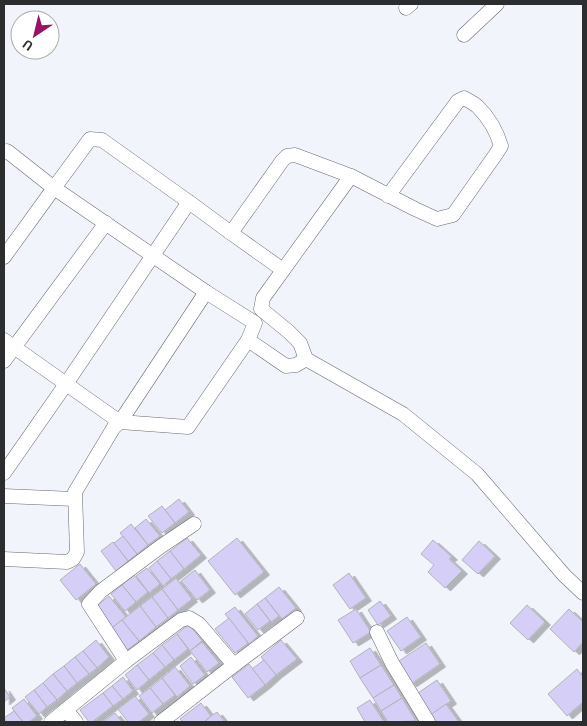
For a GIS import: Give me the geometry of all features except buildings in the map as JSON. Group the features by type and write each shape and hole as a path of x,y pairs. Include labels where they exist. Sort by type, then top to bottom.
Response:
{"street":[{"path":"464,35 497,4"},
{"path":"231,233 282,161 287,156 295,155 351,176 388,196 437,219 452,215 501,146 497,133 479,107 464,98 458,101 388,196"},
{"path":"4,257 90,139 95,139 102,140 283,270"},
{"path":"4,152 7,151 54,188 206,292 255,323"},
{"path":"9,344 120,422 188,427 248,340 261,309 263,298 351,176"},
{"path":"4,473 189,202"},
{"path":"4,362 9,344 106,223"},
{"path":"4,560 67,562 74,559 77,552 75,492 114,428 120,422 206,292"},
{"path":"261,309 300,343 306,359 402,414 477,474 564,576 583,593"},
{"path":"248,340 286,366 296,365 306,359"},
{"path":"4,496 74,499"},
{"path":"126,661 89,604 100,591 194,524"},
{"path":"51,722 126,661 181,620 189,618 199,624 234,665"},
{"path":"160,722 297,618"},
{"path":"378,632 392,663 428,722"},
{"path":"66,710 76,722"}]}
